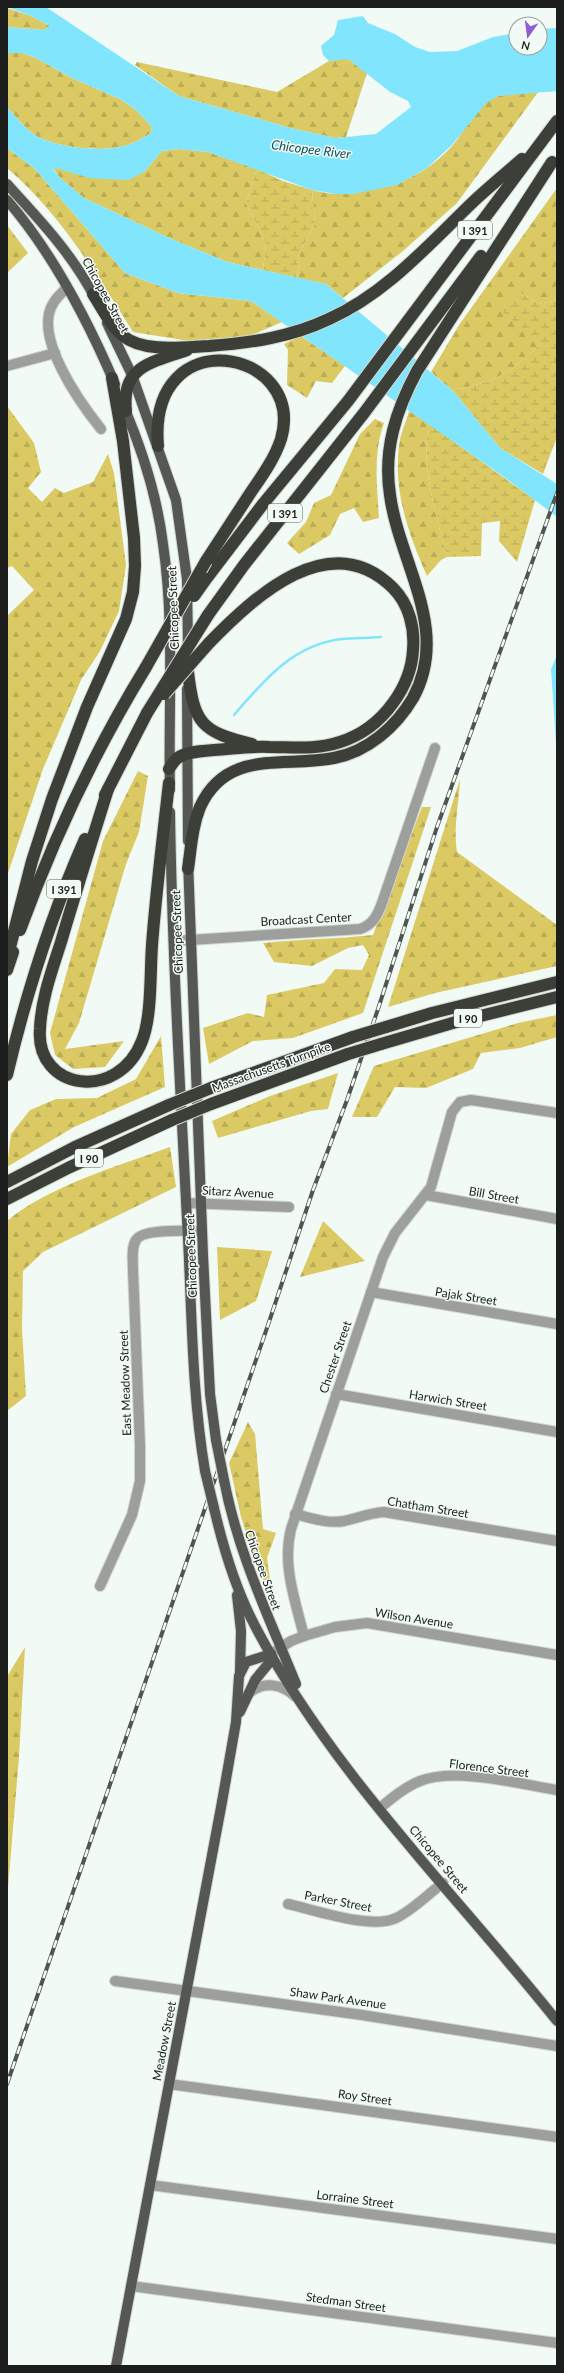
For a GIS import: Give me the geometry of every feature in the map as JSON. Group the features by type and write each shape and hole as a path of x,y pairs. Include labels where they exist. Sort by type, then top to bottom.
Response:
{"highway":[{"name":"I 391","path":"7,970 34,893 70,805 116,717 146,667 206,579 263,504 348,401 557,121"},
{"path":"93,294 116,328 130,340 154,346 198,346 258,341 318,324 341,314 371,295 414,260 474,201 541,142"},
{"name":"I 391","path":"7,1075 30,985 47,933 76,860 108,789 147,713 208,615 244,564 364,413 554,159"},
{"path":"188,869 198,813 209,792 222,779 237,769 256,763 325,760 351,754 370,743 390,727 407,707 416,692 427,654 426,618 392,505 388,473 389,446 394,422 403,398 435,343 554,159"},
{"path":"126,411 124,396 128,380 132,375 161,359 198,346"},
{"path":"146,667 206,561 262,477 278,447 283,426 280,401 267,380 248,366 222,360 200,364 178,377 164,397 157,423 158,446"},
{"path":"7,958 30,868 52,799 87,707 126,619 133,592 135,566 134,538 122,441 112,378"},
{"path":"147,713 209,643 239,612 260,594 294,575 315,566 341,564 366,570 388,583 403,601 412,626 413,652 403,686 388,710 369,727 339,742 302,748 269,746 231,738 207,727 193,706 188,672"},
{"path":"169,768 175,760 187,754 269,746"},
{"path":"108,789 54,962 40,1028 41,1044 50,1063 64,1076 84,1082 101,1081 121,1071 136,1054 146,1029 157,881 170,783"},
{"name":"Massachusetts Turnpike","path":"7,1182 74,1147 211,1088 353,1037 432,1013 557,982"},
{"name":"Massachusetts Turnpike","path":"7,1199 68,1168 172,1120 211,1104 348,1054 380,1044 456,1022 557,997"}],"main road":[{"name":"Chicopee Street","path":"7,184 55,238 93,294 132,375 174,495 184,548 188,625 187,754 190,940 210,1394 216,1440 232,1518 248,1568 266,1616 281,1647 306,1710"},
{"name":"Chicopee Street","path":"7,200 35,236 66,288 112,378 126,411 152,491 165,555 170,661 169,768 174,941 186,1202 197,1405 206,1471 214,1508 234,1573 255,1626 306,1710 332,1749 557,2021"},
{"name":"Meadow Street","path":"116,2366 236,1722 241,1631 234,1573"},
{"name":"Meadow Street","path":"236,1722 248,1694 269,1663 271,1654"},
{"path":"239,1676 246,1662 271,1654"}],"street":[{"path":"66,288 53,302 48,327 55,353 76,397 101,430"},
{"path":"7,366 55,353"},
{"name":"Broadcast Center","path":"174,941 360,929 369,925 378,914 435,748"},
{"name":"Chester Street","path":"304,1636 287,1559 289,1537 295,1514 391,1238 426,1195 434,1180 452,1112 458,1103 471,1100 557,1113"},
{"name":"Bill Street","path":"426,1195 557,1219"},
{"name":"Sitarz Avenue","path":"186,1202 289,1207"},
{"name":"East Meadow Street","path":"100,1586 132,1515 140,1481 133,1270 134,1244 138,1237 147,1233 202,1230"},
{"name":"Pajak Street","path":"371,1292 557,1324"},
{"name":"Harwich Street","path":"336,1394 557,1432"},
{"name":"Chatham Street","path":"295,1514 325,1521 343,1521 368,1514 384,1512 557,1541"},
{"name":"Wilson Avenue","path":"271,1654 281,1647 304,1636 336,1627 367,1623 557,1655"},
{"path":"248,1694 254,1689 265,1685 281,1686 293,1694 306,1710"},
{"name":"Florence Street","path":"380,1808 413,1784 443,1775 480,1778 557,1790"},
{"name":"Parker Street","path":"288,1904 355,1919 390,1920 400,1916 443,1883"},
{"name":"Shaw Park Avenue","path":"115,1980 557,2046"},
{"name":"Roy Street","path":"169,2084 557,2137"},
{"name":"Lorraine Street","path":"150,2185 557,2239"},
{"name":"Stedman Street","path":"131,2286 557,2343"}],"green space":[{"path":"7,8 31,16 50,26 44,30 7,27"},
{"path":"7,53 22,53 34,57 72,78 122,100 136,110 152,127 151,133 128,145 100,149 88,149 63,145 33,134 7,107"},
{"path":"348,59 367,73 346,137 335,138 290,128 179,96 135,65 137,62 277,92 329,61"},
{"path":"539,91 457,203 403,251 343,298 326,284 297,278 300,252 315,224 312,190 333,194 349,194 394,184 404,180 422,172 446,153 457,140 472,117 486,102 498,96"},
{"path":"7,148 35,169 125,273 178,293 251,301 282,322 249,336 189,341 133,332 91,266 60,224 44,204 7,168"},
{"path":"179,149 208,152 257,169 246,203 266,243 263,270 227,262 169,238 84,198 60,178 53,168 144,172 162,151"},
{"path":"257,169 283,181 312,190 315,224 300,252 297,278 263,270 266,243 246,203"},
{"path":"557,188 557,300 539,304 519,292 542,343 511,370 490,381 453,391 431,372 459,325"},
{"path":"7,225 28,253 7,273"},
{"path":"519,292 539,304 557,300 557,437 543,474 500,448 453,391 490,381 511,370 542,343 501,311"},
{"path":"301,336 345,366 332,383 316,381 307,398 287,385 288,350 284,344"},
{"path":"7,406 34,443 41,472 28,488 42,502 55,488 64,493 93,482 108,454 114,473 126,565 119,611 100,651 81,680 43,769 7,876 7,616 34,590 12,566 7,568"},
{"path":"409,411 429,424 427,439 428,473 447,557 441,560 427,576 414,545 404,513 398,480 400,442"},
{"path":"375,419 384,423 378,446 377,458 379,518 363,522 354,508 340,514 330,535 299,554 287,543 306,522 314,503 331,495 360,434"},
{"path":"429,424 535,500 517,562 499,541 500,521 482,523 481,556 447,557 428,473 427,439"},
{"path":"138,771 148,776 139,832 126,864 79,1023 65,1049 124,1041 105,1067 73,1069 55,1055 50,1033 103,841"},
{"path":"460,779 456,825 457,852 557,925 557,966 435,993 388,1007"},
{"path":"422,807 431,807 363,1013 293,1038 253,1041 209,1064 203,1028 248,1013 264,1017 267,995 324,983 335,969 362,970 369,955 363,945 348,948 312,966 274,962 263,943 373,935"},
{"path":"557,1015 557,1037 520,1048 481,1053 473,1069 426,1088 395,1087 377,1117 352,1117 374,1066 518,1023"},
{"path":"161,1036 165,1087 74,1127 7,1167 11,1134 30,1110 56,1099 97,1098 136,1079"},
{"path":"338,1073 328,1109 311,1111 218,1138 212,1121 270,1096"},
{"path":"170,1147 176,1187 43,1252 23,1271 22,1328 26,1396 7,1411 7,1221 43,1197 63,1187"},
{"path":"323,1221 365,1261 300,1277"},
{"path":"217,1247 272,1251 256,1301 220,1320"},
{"path":"248,1422 255,1434 263,1529 276,1533 267,1558 273,1601 256,1564 241,1517 229,1463"},
{"path":"25,1647 19,1757 7,1900 7,1681 8,1675"}],"water":[{"name":"Chicopee River","path":"7,7 46,7 179,96 290,128 336,138 376,134 411,107 408,101 390,92 348,59 329,61 323,55 321,46 334,35 338,20 363,16 368,23 395,34 415,47 430,52 457,51 493,37 508,34 508,56 548,56 548,29 557,28 557,91 498,96 486,103 452,145 427,168 397,185 353,194 336,194 312,190 208,152 179,149 162,151 144,172 128,180 89,178 56,168 53,169 60,178 84,198 169,238 227,262 326,284 453,391 500,448 557,484 557,517 504,477 251,301 178,293 125,273 35,169 7,148 7,107 33,134 63,145 88,149 111,148 128,145 151,133 152,127 136,110 122,100 72,78 34,57 22,53 7,53 7,27 43,30 50,26 31,16"},
{"path":"557,655 557,758 551,669"}],"waterway":[{"path":"234,715 268,677 294,656 308,648 341,639 381,637"}],"railway":[{"path":"7,2084 313,1190 347,1100 437,827 557,493"}]}
